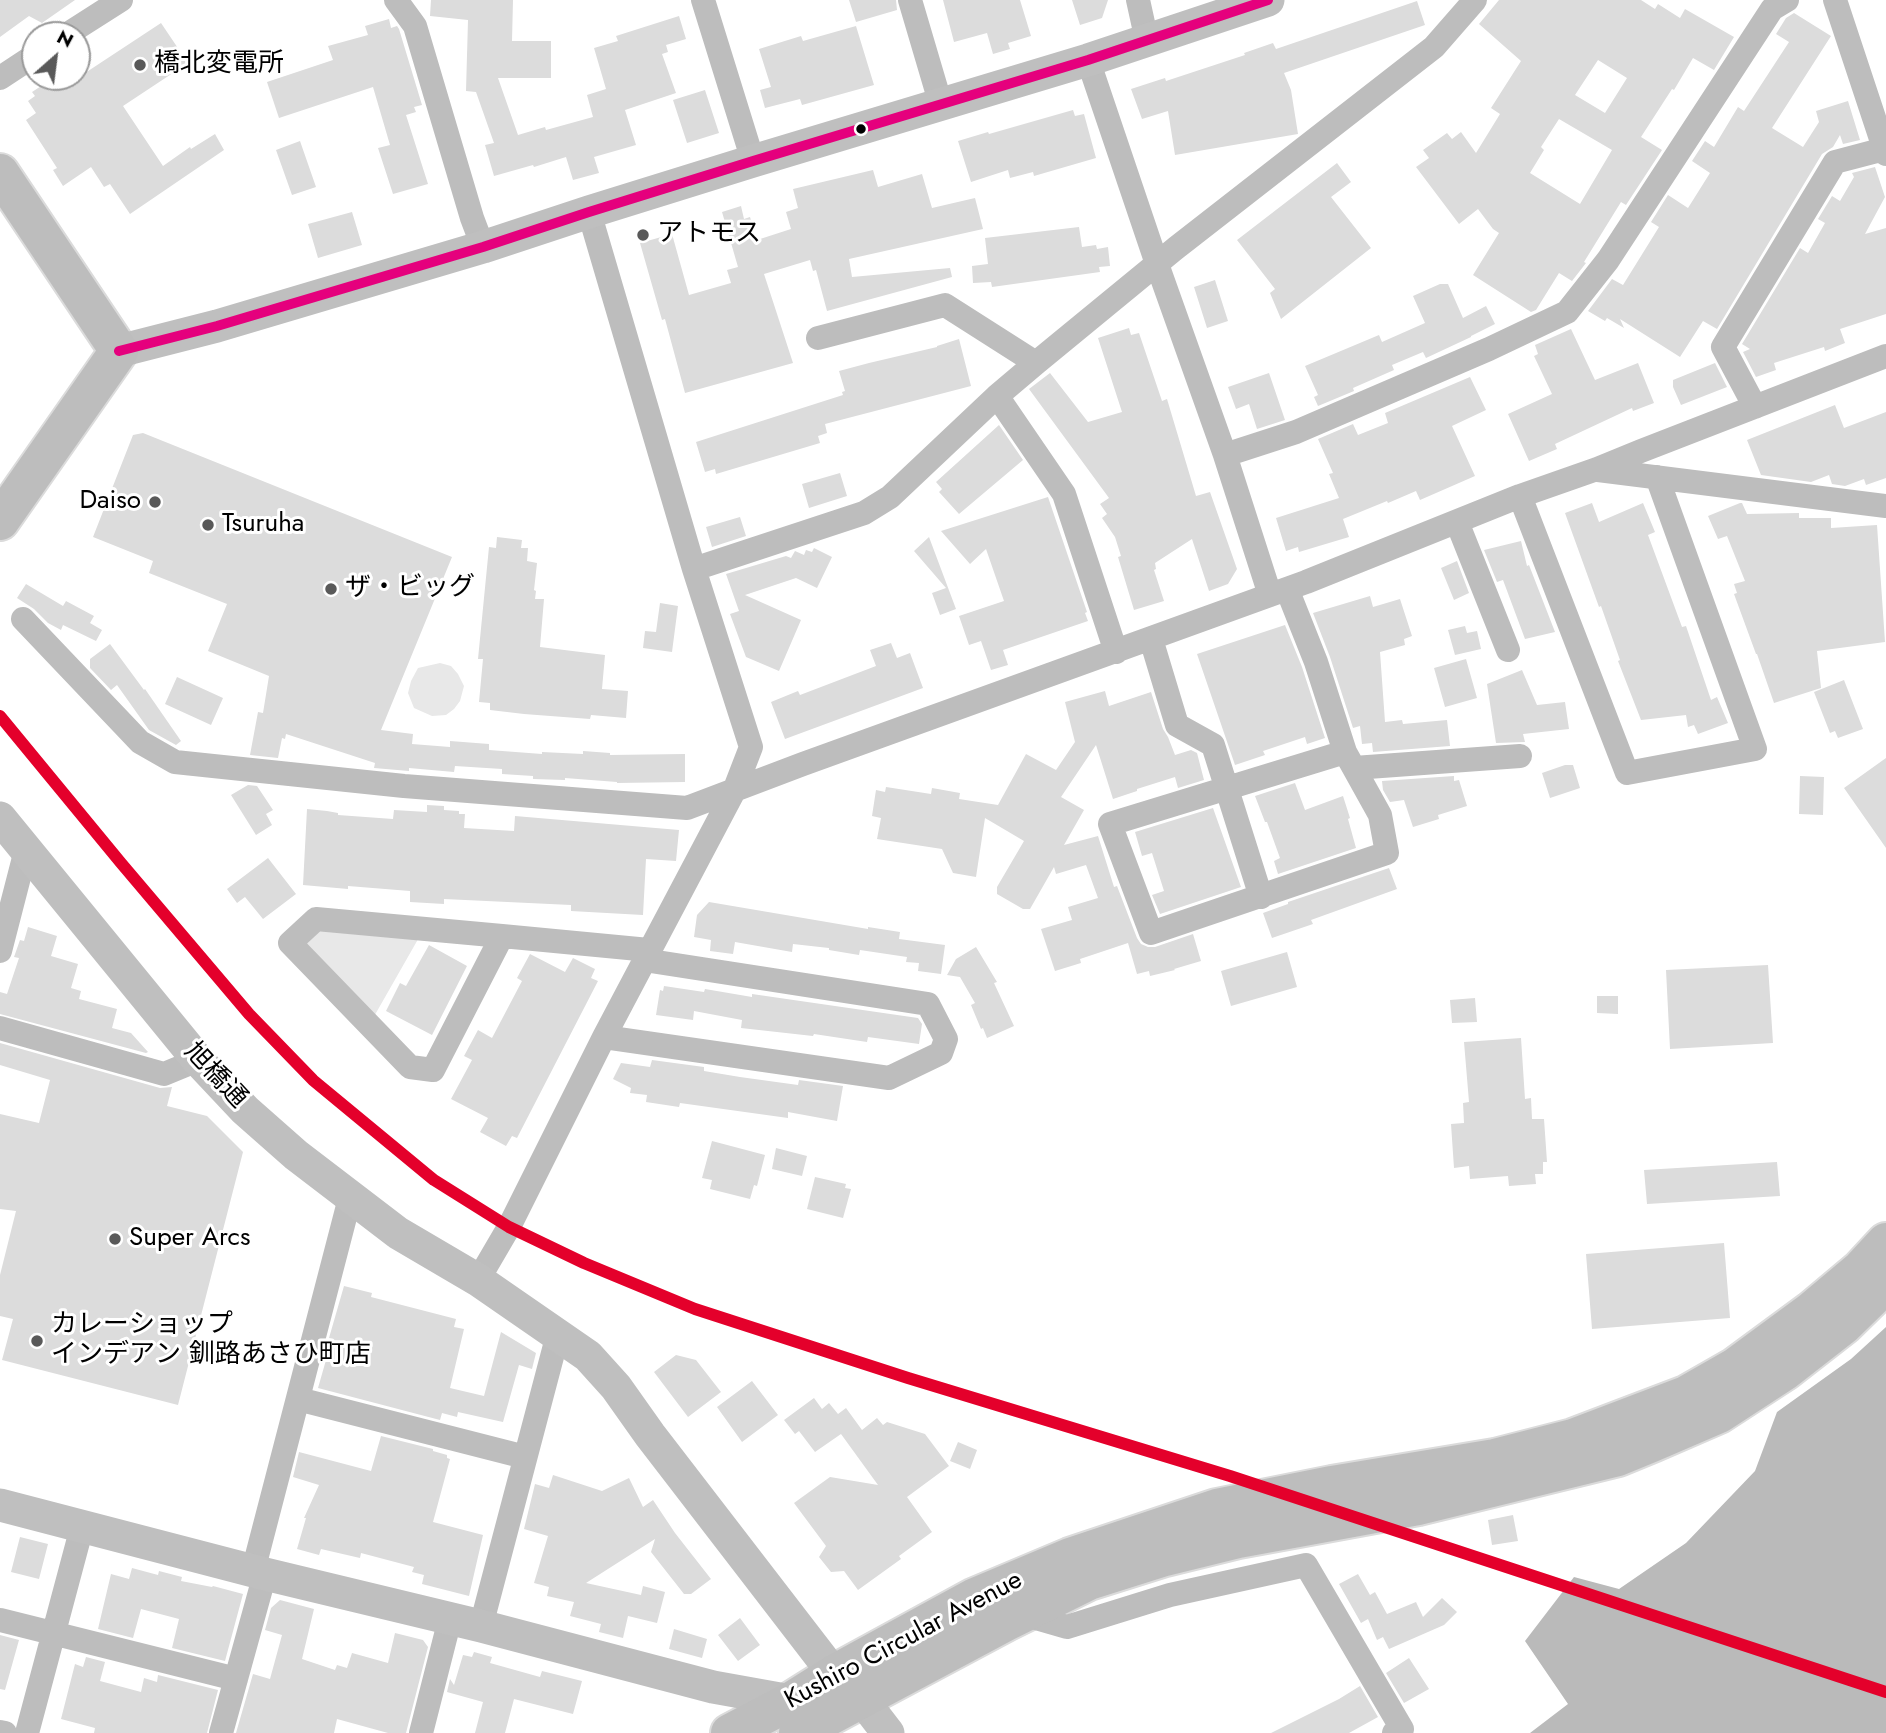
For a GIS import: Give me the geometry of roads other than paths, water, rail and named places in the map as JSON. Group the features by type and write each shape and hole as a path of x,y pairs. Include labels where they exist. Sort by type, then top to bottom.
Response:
{"main road":[{"path":"0,173 119,351 0,521"},
{"name":"Kushiro Circular Avenue","path":"843,1705 975,1597 1070,1557 1217,1508 1332,1485 1495,1458 1573,1438 1686,1395 1735,1367 1811,1311 1861,1269 1886,1242"},
{"name":"Kushiro Circular Avenue","path":"730,1733 843,1705 1089,1581 1166,1557 1238,1539 1418,1506 1618,1457 1719,1414 1785,1371 1844,1325 1886,1284"}],"street":[{"path":"88,21 121,0"},
{"path":"396,0 415,26 483,247"},
{"path":"703,0 753,162"},
{"path":"910,0 941,104"},
{"path":"1139,0 1147,41"},
{"path":"119,351 217,326 483,247 589,212 1088,60 1268,0"},
{"path":"694,569 864,513 890,497 1036,363 1157,264 1434,47 1475,0"},
{"path":"1225,455 1296,432 1489,349 1567,312 1608,260 1772,9 1787,0"},
{"path":"1755,407 1723,347 1835,162 1885,152 1835,0"},
{"path":"1088,60 1225,455 1278,592 1316,662 1349,760 1380,814 1387,853 1151,933 1110,824 1226,789 1349,760 1520,756"},
{"path":"0,78 21,64"},
{"path":"1871,111 1886,90"},
{"path":"478,1280 509,1227 604,1037 734,791 751,747 694,569 589,212"},
{"path":"818,338 945,305 1036,363"},
{"path":"23,620 140,742 175,762 404,786 687,808 1278,592 1886,356"},
{"path":"997,396 1064,494 1116,652"},
{"path":"1597,470 1886,506"},
{"path":"1520,496 1627,773 1755,749 1657,477"},
{"path":"1457,522 1508,650"},
{"path":"1152,639 1177,725 1213,745 1261,897"},
{"name":"旭橋通","path":"0,818 198,1060 244,1110 296,1155 398,1233 478,1280 588,1356 616,1387 843,1705 888,1733"},
{"path":"0,951 26,850"},
{"path":"502,936 433,1070 410,1067 290,943 316,919 502,936 647,955 928,1004 946,1039 941,1053 889,1078 604,1037"},
{"path":"0,1028 164,1074 198,1060"},
{"path":"221,1733 236,1679 298,1399 350,1198"},
{"path":"421,1733 466,1623 525,1457 558,1334"},
{"path":"298,1399 525,1457"},
{"path":"0,1505 713,1687 794,1717"},
{"path":"27,1733 82,1527"},
{"path":"1022,1614 1067,1627 1170,1595 1306,1565 1402,1729 1394,1733"},
{"path":"0,1620 236,1679"},
{"path":"0,1732 5,1733"}],"place":[{"name":"橋北変電所","path":"140,65"},
{"name":"アトモス","path":"643,235"},
{"name":"Daiso","path":"155,502"},
{"name":"Tsuruha","path":"208,525"},
{"name":"ザ・ビッグ","path":"331,589"},
{"name":"Super Arcs","path":"115,1239"},
{"name":"カレーショップ インデアン 釧路あさひ町店","path":"37,1341"}]}
